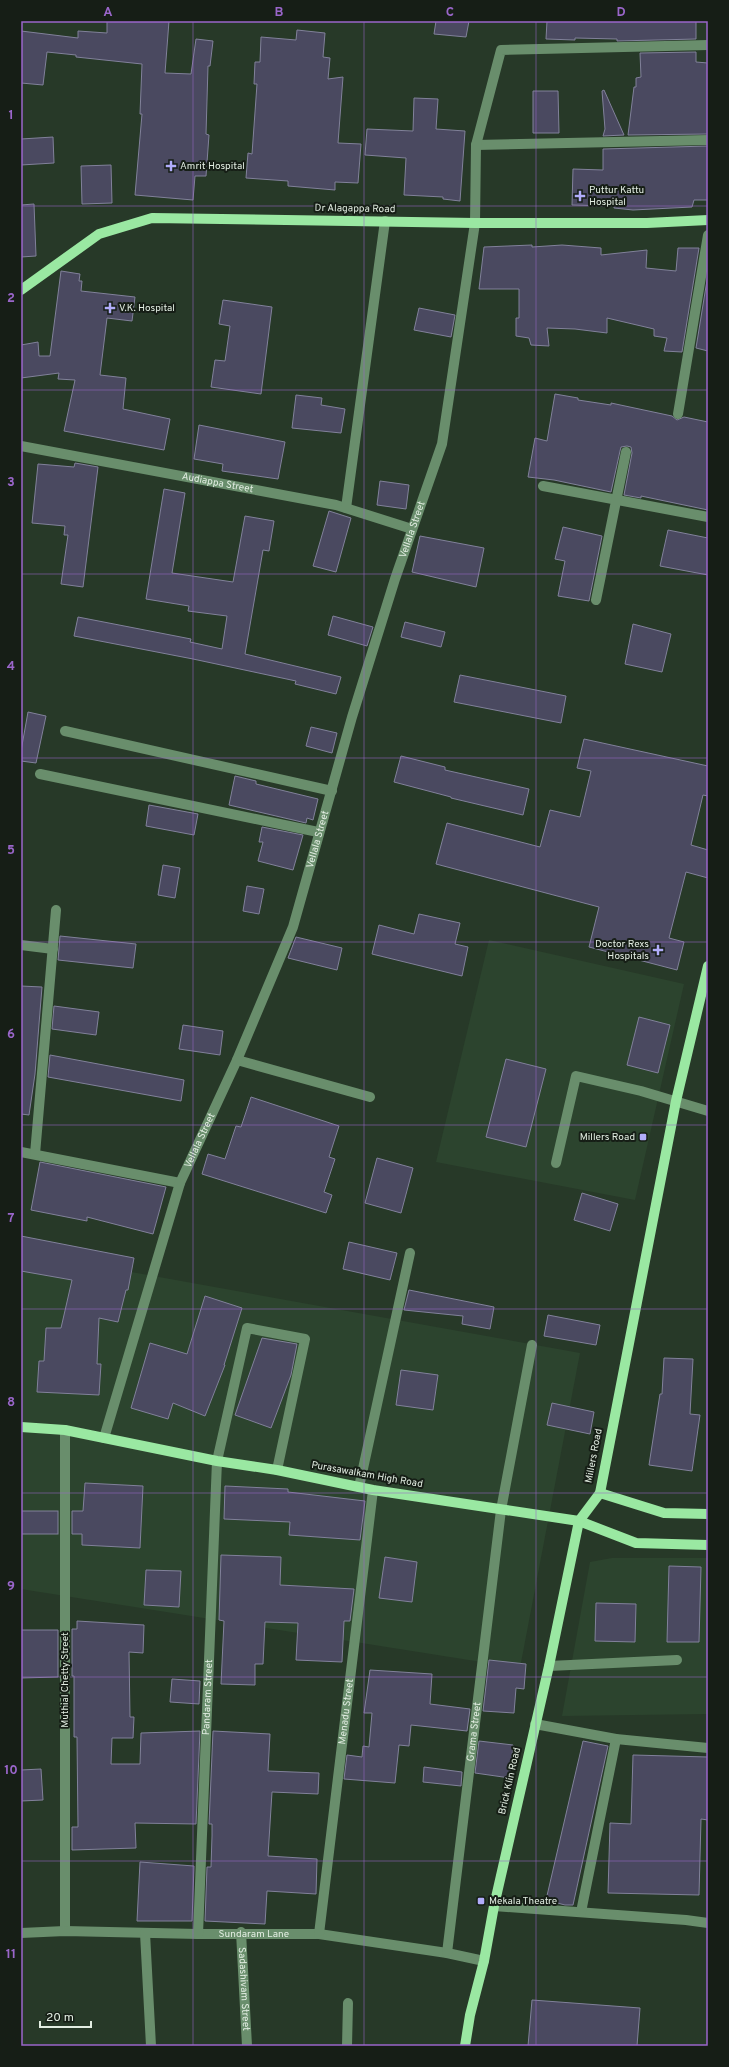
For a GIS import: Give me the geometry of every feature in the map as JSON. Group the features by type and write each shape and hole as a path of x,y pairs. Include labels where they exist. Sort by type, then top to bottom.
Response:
{"main road":[{"name":"Dr Alagappa Road","path":"21,290 99,234 152,218 474,223 647,223 708,220"},
{"name":"Millers Road","path":"578,1521 600,1492 676,1101 708,966"},
{"name":"Purasawalkam High Road","path":"21,1427 65,1430 217,1462 277,1470 373,1490 578,1521 636,1543 708,1545"},
{"path":"600,1492 664,1513 708,1514"},
{"name":"Brick Klin Road","path":"465,2046 470,2015 484,1961 494,1906 549,1666 578,1521"}],"street":[{"name":"Vellala Street","path":"104,1438 180,1183 237,1060 293,927 318,832 332,791 352,717 394,579 442,444 474,223 476,145 501,50 708,45"},
{"path":"476,145 708,140"},
{"path":"346,508 385,222"},
{"path":"678,414 708,235"},
{"name":"Audiappa Street","path":"21,446 346,508 412,529"},
{"path":"596,600 626,452"},
{"path":"543,486 616,501 708,517"},
{"path":"65,731 332,791"},
{"path":"40,774 318,832"},
{"path":"35,1154 56,910"},
{"path":"21,945 53,949"},
{"path":"237,1060 370,1097"},
{"path":"556,1163 576,1076 676,1101 708,1111"},
{"path":"21,1152 180,1183"},
{"path":"359,1487 410,1253"},
{"name":"Pandaram Street","path":"198,1934 217,1462 247,1328 305,1339 277,1470"},
{"name":"Grama Street","path":"447,1953 501,1510 532,1345"},
{"name":"Muthial Chetty Street","path":"65,1430 65,1931"},
{"name":"Menadu Street","path":"319,1934 373,1490"},
{"path":"549,1666 677,1660"},
{"path":"535,1724 616,1739 708,1748"},
{"path":"580,1912 616,1739"},
{"path":"494,1906 708,1923"},
{"name":"Sundaram Lane","path":"21,1933 65,1931 198,1934 241,1932 319,1934 447,1953 484,1961"},
{"name":"Sadashivam Street","path":"241,1932 247,2046"},
{"path":"145,1933 151,2046"},
{"path":"347,2046 348,2003"}],"shaded area":[{"path":"489,940 684,984 635,1200 436,1162"},
{"path":"21,1257 87,1264 580,1353 520,1668 21,1589"},
{"path":"612,1558 708,1558 708,1714 562,1716 590,1562"}],"building":[{"path":"107,21 169,21 165,73 191,74 196,39 213,41 210,66 208,66 206,134 209,135 206,176 195,176 193,200 135,195 142,114 140,114 142,64 76,57 76,55 47,52 43,85 21,83 21,31 78,38 78,31 107,33"},
{"path":"436,21 469,21 466,37 434,34"},
{"path":"547,21 696,21 696,39 617,41 617,39 546,39"},
{"path":"297,30 325,33 323,57 330,58 328,79 343,77 338,143 361,144 358,183 335,182 335,190 288,186 288,181 246,178 248,153 252,154 257,84 254,84 255,62 260,62 261,37 296,40"},
{"path":"696,52 696,62 708,63 708,134 628,135 634,87 636,87 636,78 641,77 640,53"},
{"path":"604,90 624,135 603,136 605,129 602,91"},
{"path":"533,91 558,91 559,133 533,133"},
{"path":"414,98 438,99 436,129 465,131 460,201 443,199 443,197 404,195 406,158 365,155 367,129 413,131"},
{"path":"53,137 54,163 21,165 21,139"},
{"path":"708,146 708,200 694,200 692,207 633,210 614,208 614,206 572,205 573,169 603,170 603,149"},
{"path":"111,165 112,203 82,204 81,166"},
{"path":"34,204 36,256 21,257 21,205"},
{"path":"532,245 532,247 562,245 601,248 601,255 647,250 646,268 676,271 678,248 699,248 682,352 664,351 667,338 654,336 654,329 607,318 607,333 575,329 547,328 549,346 531,345 529,338 516,336 516,318 519,318 519,289 479,289 484,247"},
{"path":"61,271 80,274 79,281 82,281 81,291 135,297 132,321 107,318 100,375 126,378 123,409 170,419 164,450 64,431 75,380 58,379 59,373 21,378 21,345 38,342 39,356 50,356"},
{"path":"708,274 708,351 696,348"},
{"path":"223,300 272,307 261,394 211,387 215,360 225,361 230,326 219,324"},
{"path":"419,308 455,315 451,337 414,330"},
{"path":"555,394 578,398 578,400 611,405 611,403 672,416 677,420 684,417 708,422 708,510 641,496 641,498 624,495 632,453 631,447 627,446 621,447 611,492 554,480 528,477 535,438 547,441"},
{"path":"296,395 322,398 321,405 345,409 341,433 292,428"},
{"path":"199,425 285,442 278,479 222,471 223,464 194,459"},
{"path":"75,463 98,467 83,587 61,584 68,535 64,535 65,526 32,523 38,464 74,467"},
{"path":"380,481 409,485 406,509 377,505"},
{"path":"164,489 185,493 172,573 233,582 245,516 274,521 269,551 263,550 245,654 341,677 336,694 295,684 296,681 74,636 78,617 191,639 190,642 222,649 227,616 188,611 189,606 146,599"},
{"path":"329,511 351,518 336,572 313,566"},
{"path":"563,527 602,536 589,601 558,596 565,561 555,559"},
{"path":"668,530 708,538 708,575 660,566"},
{"path":"420,536 484,548 476,587 412,572"},
{"path":"333,616 373,627 367,646 328,635"},
{"path":"405,622 445,632 441,647 401,637"},
{"path":"633,624 671,634 662,672 625,664"},
{"path":"460,675 566,696 561,723 454,702"},
{"path":"28,712 46,716 36,763 21,761 21,751"},
{"path":"311,727 337,733 332,753 306,746"},
{"path":"584,739 708,766 708,796 703,795 691,845 708,850 708,878 686,872 669,938 684,942 677,970 589,947 599,907 436,864 447,823 540,847 550,810 580,817 591,771 577,768"},
{"path":"401,756 445,767 445,770 529,789 523,815 451,798 394,782"},
{"path":"235,776 256,781 256,784 318,799 313,820 307,818 306,823 229,805"},
{"path":"149,805 198,814 194,835 146,826"},
{"path":"262,827 303,835 293,870 258,861 263,842 259,842"},
{"path":"163,865 180,868 175,898 158,895"},
{"path":"247,886 264,889 259,914 243,911"},
{"path":"419,914 460,923 455,944 468,947 462,976 372,954 379,925 414,934"},
{"path":"60,936 136,944 133,968 58,960"},
{"path":"296,937 342,948 337,970 288,958"},
{"path":"21,986 42,987 35,1074 29,1115 21,1114"},
{"path":"54,1006 99,1012 96,1035 52,1029"},
{"path":"639,1017 670,1025 658,1073 627,1065"},
{"path":"183,1025 223,1031 220,1055 179,1049"},
{"path":"50,1055 184,1080 181,1101 48,1077"},
{"path":"506,1059 546,1069 526,1147 486,1137"},
{"path":"251,1097 339,1126 329,1157 335,1159 324,1192 332,1195 326,1213 202,1174 208,1154 225,1159 236,1126 241,1127"},
{"path":"377,1158 413,1168 401,1213 365,1203"},
{"path":"40,1162 166,1187 153,1234 87,1217 87,1221 31,1210"},
{"path":"582,1193 618,1204 610,1231 574,1220"},
{"path":"21,1236 134,1258 128,1290 126,1290 118,1322 99,1318 97,1364 101,1364 99,1395 37,1392 39,1361 44,1361 46,1328 61,1328 72,1280 21,1271"},
{"path":"349,1242 397,1253 390,1280 343,1269"},
{"path":"409,1290 494,1307 490,1329 462,1324 463,1316 404,1310"},
{"path":"205,1296 242,1308 225,1365 205,1416 173,1403 168,1419 131,1408 150,1343 187,1354"},
{"path":"548,1315 600,1325 596,1345 544,1336"},
{"path":"262,1338 297,1344 291,1375 271,1428 235,1415"},
{"path":"664,1358 693,1359 690,1414 700,1415 692,1471 649,1465 660,1394 662,1394"},
{"path":"401,1370 438,1375 433,1410 396,1405"},
{"path":"552,1403 594,1412 590,1434 547,1425"},
{"path":"85,1483 143,1486 140,1548 82,1545 82,1534 72,1534 72,1511 83,1511"},
{"path":"225,1486 288,1489 288,1492 365,1501 360,1540 289,1535 290,1522 224,1519"},
{"path":"21,1511 58,1511 58,1534 21,1534"},
{"path":"221,1555 281,1557 280,1585 354,1589 350,1621 344,1621 342,1662 296,1660 298,1623 265,1622 263,1664 255,1664 255,1685 221,1684 224,1621 219,1620"},
{"path":"385,1557 417,1562 412,1602 379,1598"},
{"path":"669,1566 701,1567 699,1642 667,1642"},
{"path":"146,1570 181,1571 179,1607 144,1605"},
{"path":"596,1603 636,1604 635,1642 595,1641"},
{"path":"77,1621 144,1625 143,1653 129,1652 130,1717 134,1717 133,1738 112,1738 111,1764 140,1764 141,1733 200,1731 196,1824 135,1823 136,1848 72,1850 72,1827 78,1827 77,1737 74,1737 74,1676 72,1676 72,1629 77,1629"},
{"path":"21,1630 58,1630 58,1677 21,1678"},
{"path":"489,1660 526,1664 524,1689 516,1688 514,1713 483,1711"},
{"path":"370,1670 432,1674 430,1704 470,1709 467,1731 411,1725 409,1746 399,1745 395,1783 344,1779 347,1755 362,1757 363,1746 369,1747 372,1713 364,1713"},
{"path":"172,1679 200,1681 199,1704 170,1702"},
{"path":"213,1731 270,1734 268,1771 319,1773 318,1794 272,1792 268,1856 317,1859 316,1894 267,1891 265,1924 205,1921 207,1867 211,1867 212,1824 209,1824"},
{"path":"479,1741 513,1745 510,1778 475,1773"},
{"path":"583,1741 608,1746 573,1905 565,1905 546,1900"},
{"path":"633,1755 708,1757 708,1820 701,1819 699,1895 608,1893 610,1823 631,1824"},
{"path":"424,1767 462,1772 461,1786 423,1782"},
{"path":"41,1769 43,1800 21,1801 21,1770"},
{"path":"140,1862 194,1866 192,1921 137,1921"},
{"path":"532,2000 640,2008 637,2046 528,2046"}],"place":[{"name":"Amrit Hospital","path":"171,166"},
{"name":"Puttur Kattu Hospital","path":"580,196"},
{"name":"V.K. Hospital","path":"110,308"},
{"name":"Doctor Rexs Hospitals","path":"658,950"},
{"name":"Millers Road","path":"643,1137"},
{"name":"Mekala Theatre","path":"481,1901"}]}
